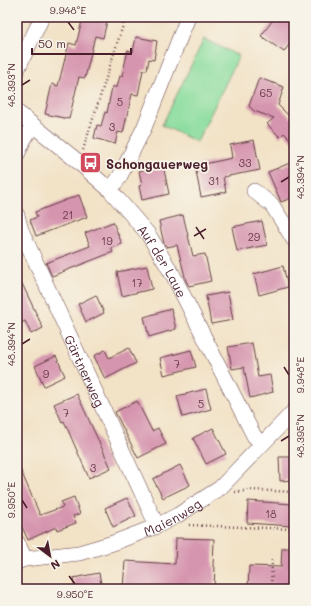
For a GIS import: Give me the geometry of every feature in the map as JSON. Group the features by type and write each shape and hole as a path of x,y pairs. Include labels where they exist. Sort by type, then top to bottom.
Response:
{"street":[{"path":"17,70 42,17"},
{"path":"110,190 119,178 144,128 188,17"},
{"name":"Auf der Laue","path":"17,112 110,190 148,234 173,275 245,420 254,436 262,444"},
{"path":"17,155 24,139 33,125"},
{"path":"254,191 272,205 294,240"},
{"name":"Gärtnerweg","path":"17,215 21,230 157,526"},
{"name":"Maienweg","path":"21,560 80,553 113,543 157,526 178,515 220,488 294,411"},
{"path":"17,542 21,560"}],"path":[{"path":"76,160 82,152 125,19"},
{"path":"220,488 234,492 252,490 294,492"},
{"path":"178,515 184,525 294,529"},
{"path":"271,589 272,560"}],"green space":[{"path":"204,39 239,56 197,142 162,125"}],"building":[{"path":"83,17 108,17 103,38 95,36 85,78 79,77 69,119 45,114 52,84 58,86 69,43 76,45"},
{"path":"275,17 294,17 294,37 284,52 261,36"},
{"path":"136,37 157,41 154,60 149,59 147,70 143,70 138,95 132,94 123,133 118,132 115,144 94,138 97,125 101,126 105,112 107,113 112,87 117,87 120,76 122,76 128,50 133,52"},
{"path":"259,78 284,87 278,105 294,121 294,143 284,133 280,137 267,124 274,118 254,111 249,106"},
{"path":"254,140 260,170 223,177 226,192 201,197 195,166 232,158 230,145"},
{"path":"290,163 294,172 294,197 281,202 268,172"},
{"path":"163,165 169,194 142,200 139,186 142,185 139,171"},
{"path":"79,195 87,217 36,236 30,220 37,217 35,212"},
{"path":"183,215 193,256 205,254 211,281 189,286 186,281 177,245 167,247 164,244 159,221"},
{"path":"262,221 267,245 237,251 232,227"},
{"path":"113,222 122,244 111,248 113,252 52,276 46,263 90,246 85,233"},
{"path":"147,266 152,289 122,296 117,272"},
{"path":"283,266 288,287 259,295 254,274"},
{"path":"17,273 43,328 31,334 25,321 17,325"},
{"path":"228,292 233,320 211,324 206,296"},
{"path":"96,295 104,313 86,322 78,304"},
{"path":"171,309 176,329 149,337 144,317"},
{"path":"252,343 258,377 270,375 273,392 250,398 244,367 232,369 228,347"},
{"path":"129,348 136,363 105,379 94,356 105,350 109,358"},
{"path":"191,350 196,367 164,375 160,358"},
{"path":"56,356 65,376 44,386 35,366"},
{"path":"206,389 211,409 183,417 177,396"},
{"path":"77,394 111,468 89,478 64,421 62,422 54,404"},
{"path":"137,401 152,431 158,428 166,444 138,458 115,412"},
{"path":"213,428 226,454 206,464 193,438"},
{"path":"279,457 294,457 294,480 280,481"},
{"path":"17,462 40,515 63,507 61,502 74,497 80,514 73,516 76,523 57,530 56,527 28,540 17,516"},
{"path":"180,465 190,485 163,498 153,479"},
{"path":"127,498 136,516 113,527 105,508"},
{"path":"248,501 293,504 292,526 247,523"},
{"path":"176,538 214,539 214,589 123,589 125,561 175,564"},
{"path":"282,548 294,548 294,589 248,589 249,566 281,567"},
{"path":"99,573 102,589 75,589 73,578"}],"place":[{"name":"Schongauerweg","path":"91,163"}]}
